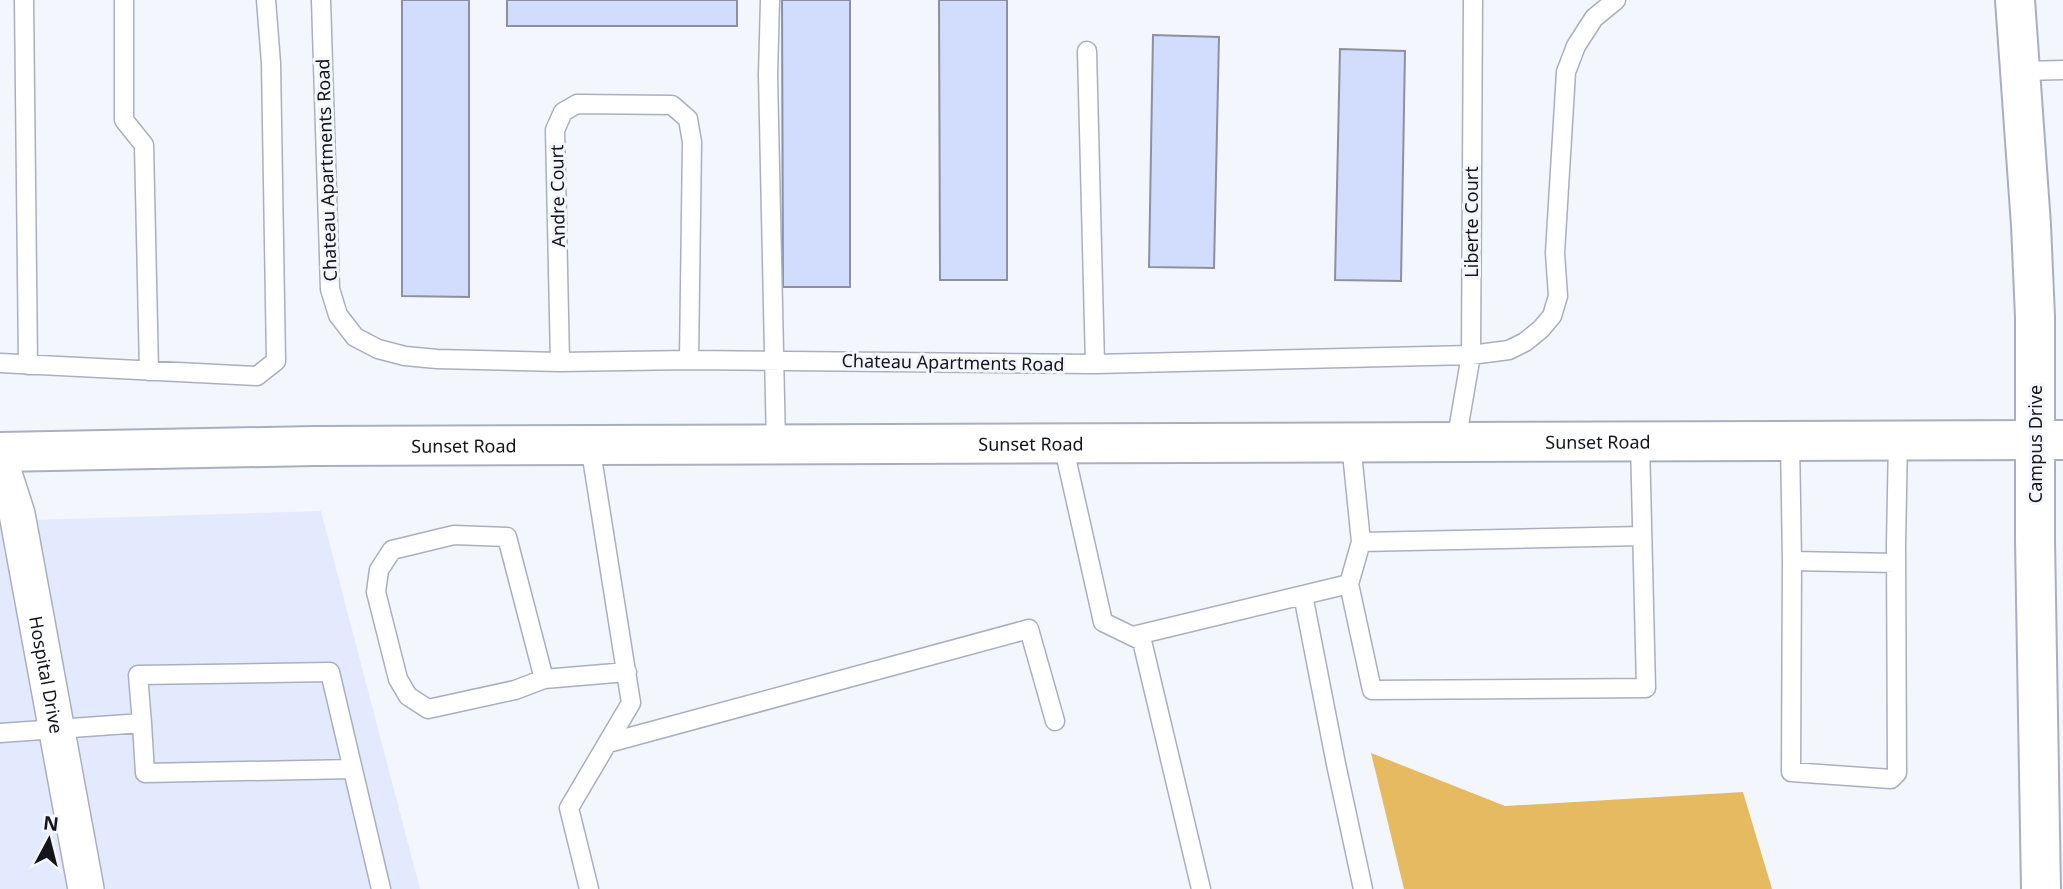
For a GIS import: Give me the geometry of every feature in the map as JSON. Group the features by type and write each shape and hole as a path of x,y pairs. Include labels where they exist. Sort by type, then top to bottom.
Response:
{"street":[{"name":"Campus Drive","path":"2015,0 2035,317 2049,440 2035,540 2041,889"},
{"name":"Sunset Road","path":"0,452 314,446 2049,440"},
{"name":"Hospital Drive","path":"0,461 17,514 86,889"}],"lane":[{"path":"24,0 28,365"},
{"path":"124,0 124,120 144,145 149,371"},
{"path":"0,363 257,376 276,361 271,63 266,0"},
{"name":"Chateau Apartments Road","path":"321,0 330,289 338,315 355,337 378,349 405,356 437,359 560,362 774,360 1095,364 1471,355 1509,350 1525,342 1552,316 1558,296 1555,253 1566,72 1576,46 1594,18 1616,0"},
{"path":"769,0 768,75 776,445"},
{"name":"Liberte Court","path":"1456,442 1471,355 1473,0"},
{"path":"1087,51 1095,364"},
{"path":"2021,71 2063,70"},
{"name":"Andre Court","path":"560,362 555,130 563,112 577,104 671,105 688,119 692,142 689,360"},
{"path":"1790,441 1793,561 1791,772 1891,779 1897,773 1898,441"},
{"path":"1351,443 1361,542 1349,584 1372,690 1646,688 1640,442"},
{"path":"1063,444 1103,622 1142,641 1201,889"},
{"path":"589,889 569,808 631,703 590,445"},
{"path":"544,679 507,537 454,535 393,551 379,570 376,592 398,679 408,696 428,709 515,690 544,679 626,673"},
{"path":"1361,542 1642,536"},
{"path":"1793,561 1896,563"},
{"path":"1133,636 1349,584"},
{"path":"1303,595 1363,889"},
{"path":"608,743 1028,629 1055,721"},
{"path":"353,769 145,773 138,675 330,672 353,769 381,889"},
{"path":"0,733 142,723"}],"shaded area":[{"path":"321,511 420,889 0,889 0,521"},
{"path":"1371,753 1505,806 1743,792 1772,889 1404,889"}],"building":[{"path":"402,0 469,0 469,297 402,296"},
{"path":"507,0 737,0 737,26 507,26"},
{"path":"782,0 850,0 850,287 783,287"},
{"path":"939,0 1007,0 1007,280 940,280"},
{"path":"1153,35 1219,37 1214,268 1149,267"},
{"path":"1340,49 1405,51 1401,281 1335,280"}]}
